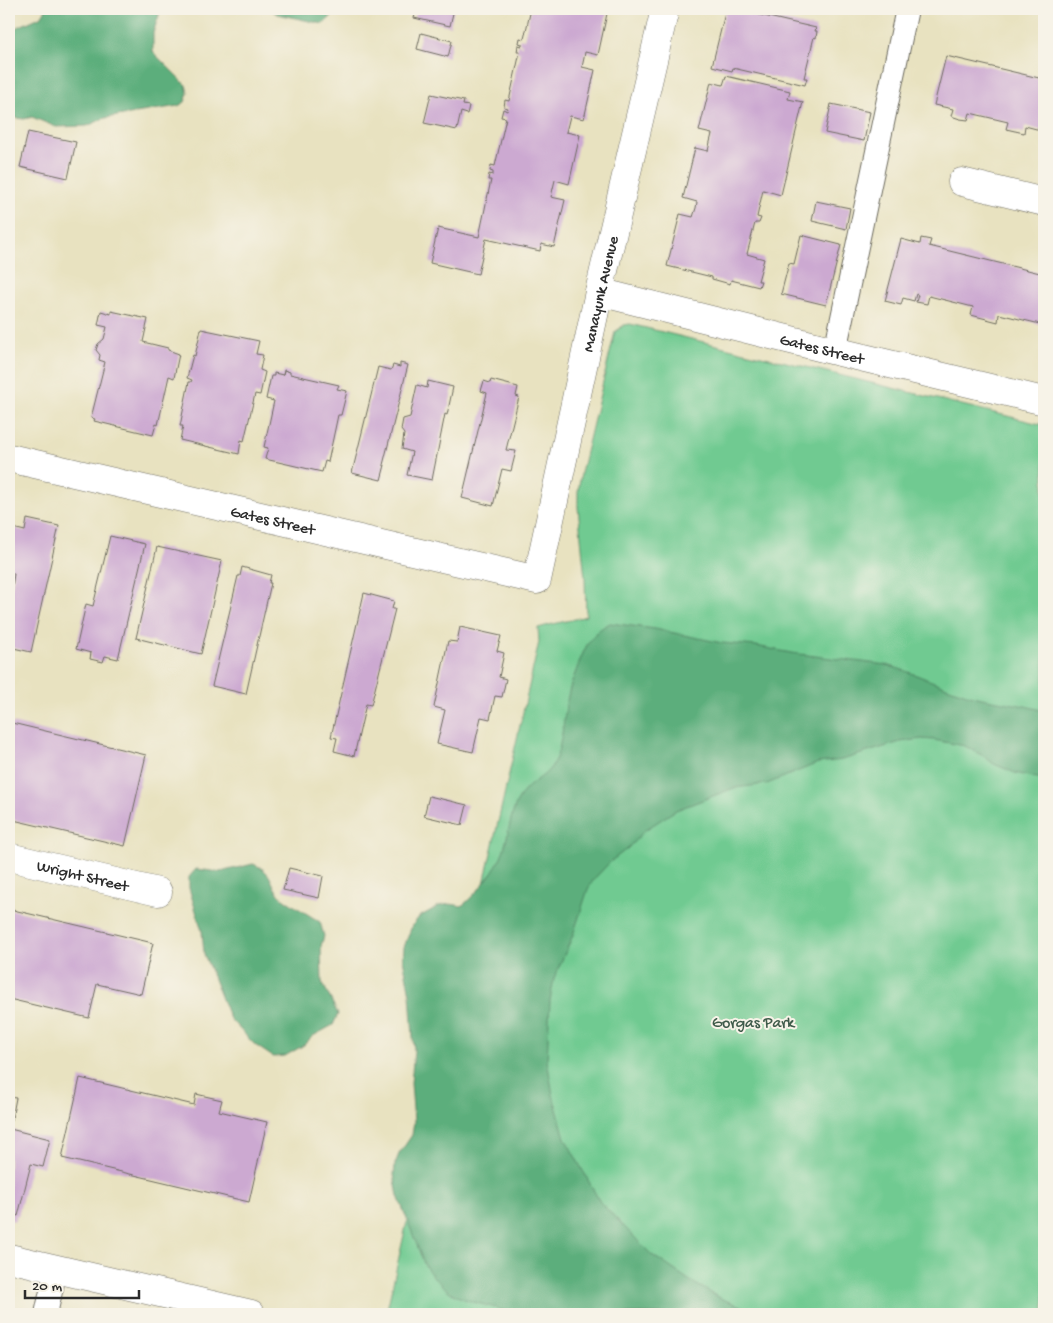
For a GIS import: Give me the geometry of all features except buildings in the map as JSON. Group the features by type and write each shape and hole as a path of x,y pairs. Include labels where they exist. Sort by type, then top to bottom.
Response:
{"street":[{"name":"Manayunk Avenue","path":"537,580 600,292 665,9"},
{"path":"962,182 1044,202"},
{"name":"Gates Street","path":"600,292 1044,401"},
{"name":"Gates Street","path":"9,458 537,580"},
{"name":"Wright Street","path":"9,857 158,892"},
{"path":"9,1258 250,1314"}],"lane":[{"path":"835,351 907,9"},
{"path":"46,1314 56,1269"}],"green space":[{"path":"46,9 161,9 153,33 153,52 186,85 188,93 185,102 178,106 105,118 87,126 56,127 32,117 24,119 9,117 9,31 42,16"},
{"path":"270,9 340,9 323,24 277,14"},
{"name":"Gorgas Park","path":"630,324 1044,425 1044,1314 386,1314 539,642 538,628 586,616 578,492 615,332 624,325"},
{"path":"610,623 655,629 722,643 756,646 791,653 886,665 965,694 1044,711 1044,778 1015,773 994,764 965,746 922,739 900,742 842,760 818,763 767,784 734,788 676,810 645,830 628,848 610,862 594,879 588,889 573,935 554,978 550,1001 547,1060 553,1095 565,1138 600,1202 652,1255 692,1282 722,1299 743,1307 753,1314 511,1314 470,1301 448,1291 425,1266 398,1196 394,1175 395,1164 399,1154 412,1135 414,1122 411,1083 414,1051 410,994 403,959 404,947 412,926 419,917 439,906 450,904 462,906 483,884 500,859 517,801 527,788 547,772 555,761 570,688 584,650 594,635"},
{"path":"253,864 269,875 278,893 283,898 320,922 324,936 321,946 322,982 338,1014 333,1025 313,1036 304,1045 285,1056 273,1057 255,1045 230,1019 204,954 202,931 189,888 189,877 196,869 220,872"}]}
